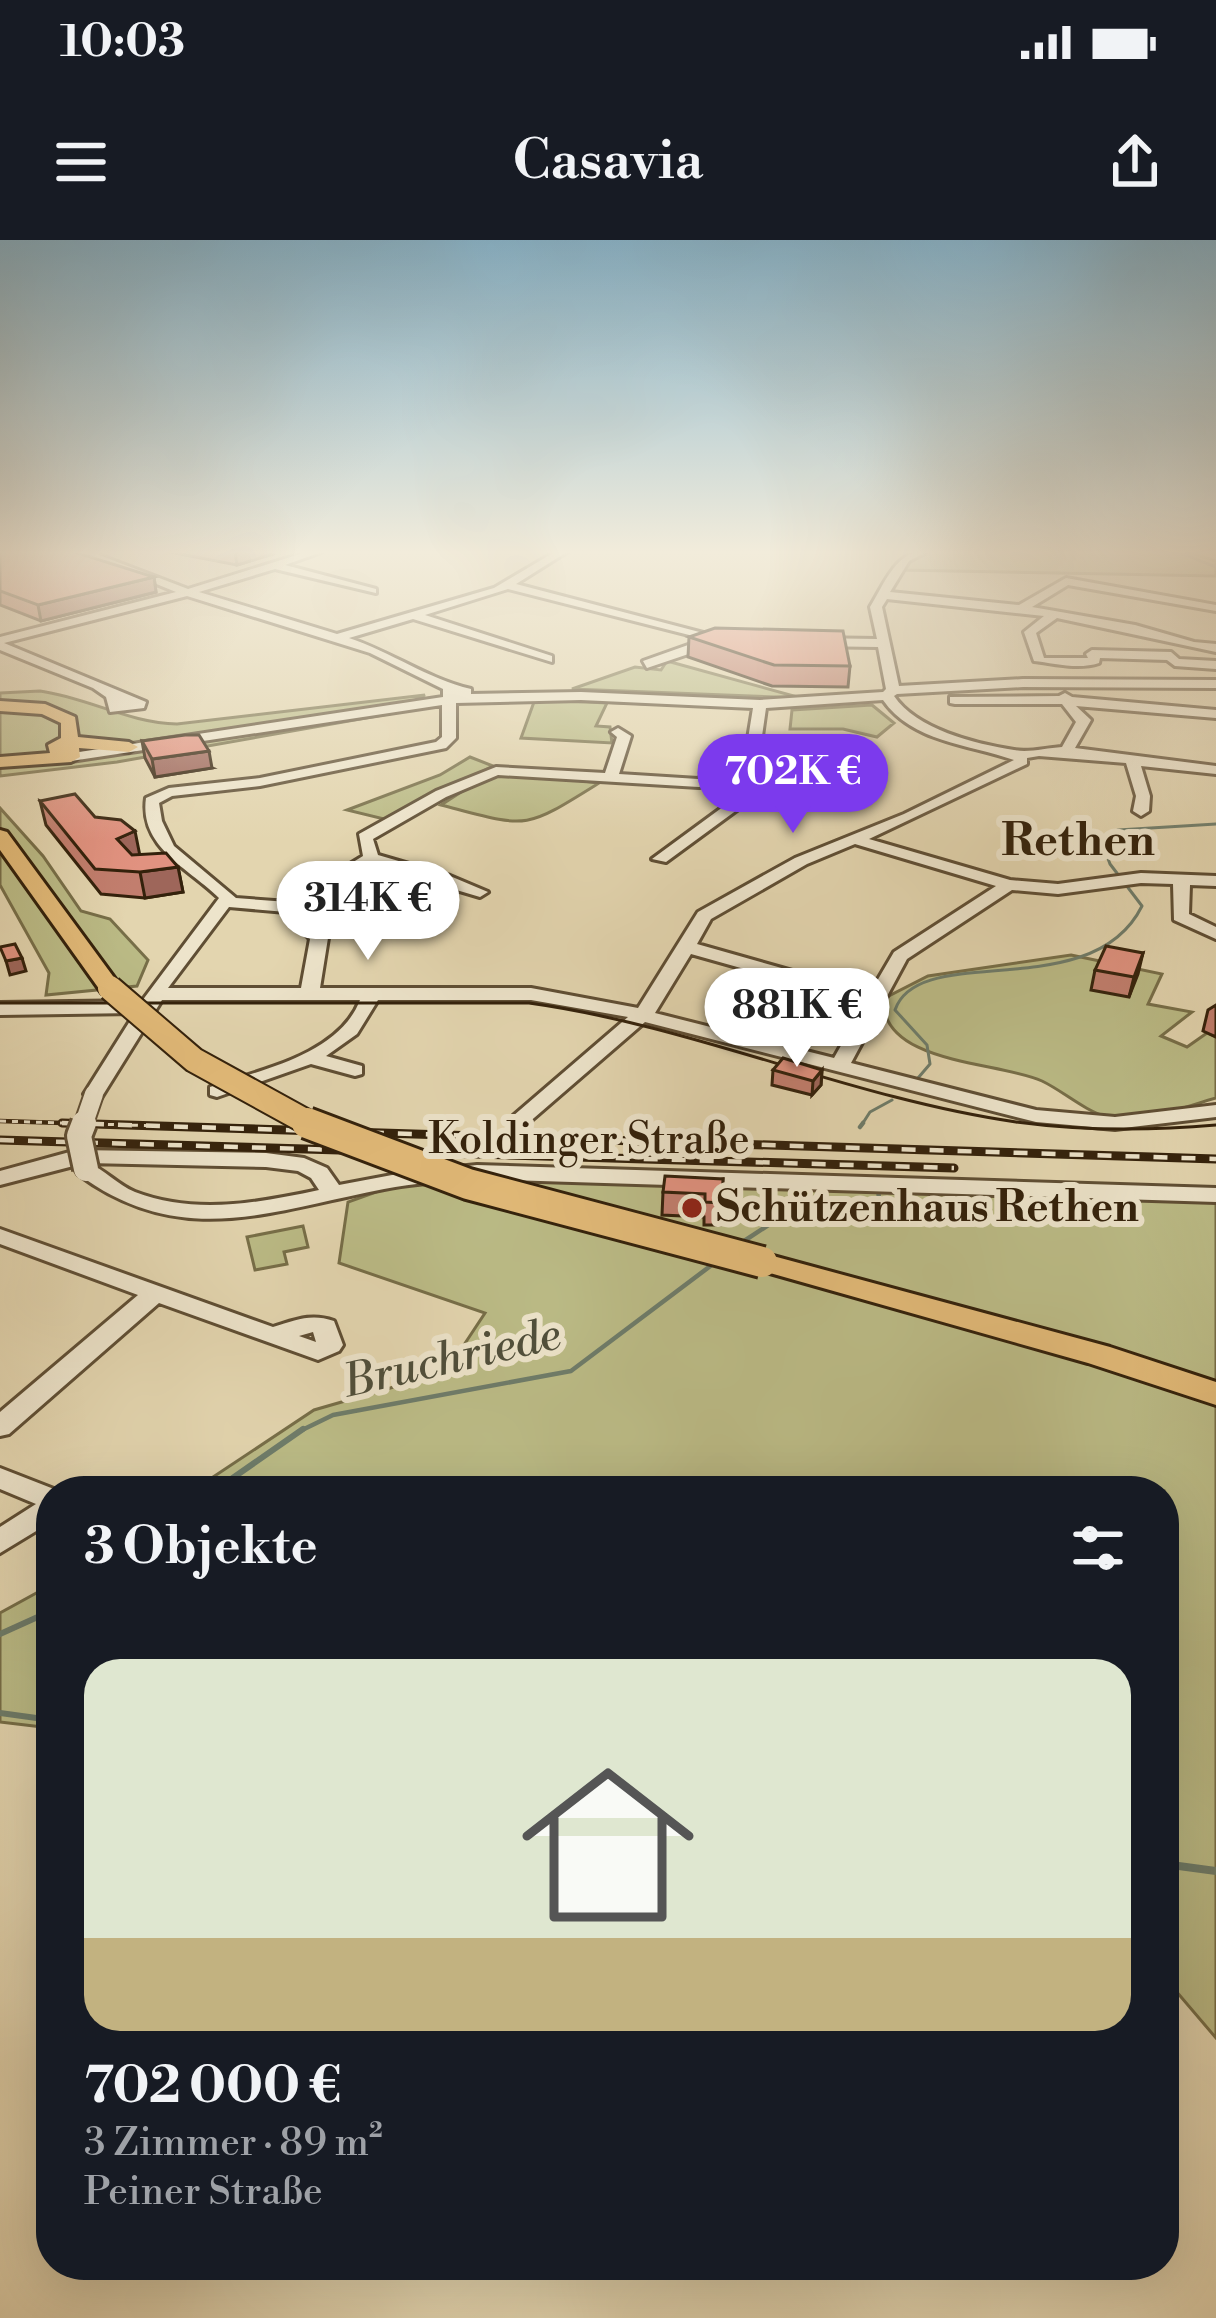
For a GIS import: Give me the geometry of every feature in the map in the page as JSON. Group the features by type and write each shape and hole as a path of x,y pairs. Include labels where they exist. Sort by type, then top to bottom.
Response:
{"main road":[{"path":"0,706 56,712 69,721 71,750"},
{"path":"0,760 91,746 129,747"},
{"path":"0,760 71,750"},
{"path":"0,836 110,988 196,1062 244,1091 345,1138 519,1196 1058,1343 1216,1394"},
{"path":"0,855 29,878"}],"street":[{"path":"9,647 98,686"},
{"path":"365,647 389,655 429,680 437,694 760,704 1056,683 1216,684"},
{"path":"510,647 548,659"},
{"path":"647,664 694,647"},
{"path":"882,647 888,697 902,718 918,727 1018,756 1066,752 1216,770"},
{"path":"1037,647 1043,660 1091,662 1095,660 1092,655 1216,648"},
{"path":"1170,647 1177,652"},
{"path":"1177,652 1175,662 1216,665"},
{"path":"1056,683 1075,716 1084,720 1066,752"},
{"path":"129,747 447,694"},
{"path":"223,903 228,897 177,861 160,839 151,801 169,792 260,782 441,745 449,738 447,694"},
{"path":"955,700 1068,702 1216,714"},
{"path":"754,747 760,704"},
{"path":"611,778 624,736 618,732"},
{"path":"71,750 198,738"},
{"path":"371,858 364,837 487,774 705,782 754,747 854,753"},
{"path":"520,1120 655,1002 704,916 800,861 1009,772 1022,761 1018,756"},
{"path":"1133,763 1143,796 1141,811"},
{"path":"660,859 743,801 796,777"},
{"path":"705,782 743,801"},
{"path":"857,840 1009,885 1074,888 1123,879 1216,881"},
{"path":"223,903 291,907 371,858 479,892"},
{"path":"419,872 364,912 444,879"},
{"path":"1182,879 1180,916 1216,934"},
{"path":"839,1067 909,948 985,905 1009,885"},
{"name":"Koldinger Straße","path":"223,903 152,1000 94,1094 79,1136 86,1169 122,1196 184,1212 233,1212 420,1177 515,1172 1216,1195"},
{"path":"291,907 320,938 310,992"},
{"path":"684,946 877,1001"},
{"path":"0,1009 310,992 371,996"},
{"path":"152,1000 424,992 531,994 638,1015 1064,1120 1128,1123 1216,1111"},
{"path":"218,1091 309,1057 352,1028 371,996"},
{"path":"309,1057 355,1070"},
{"path":"0,1178 77,1156 266,1160 304,1165 319,1173 333,1193"},
{"path":"0,1236 273,1335"},
{"path":"0,1427 154,1293"},
{"path":"0,1478 36,1496"},
{"path":"0,1542 36,1515"}],"green space":[{"path":"667,661 801,698 572,689 635,667 661,670"},
{"path":"40,691 177,724 425,695 409,704 411,710 117,762 0,776 0,693"},
{"path":"543,697 756,708 569,701 607,703 596,726 610,727 612,743 521,738 534,702 555,701"},
{"path":"872,705 894,723 877,737 843,729 790,729 792,710"},
{"path":"470,757 493,766 388,820 347,810 440,775"},
{"path":"510,772 599,783 554,810 524,821 441,805 489,774"},
{"path":"0,808 43,856 81,911 110,919 148,960 137,986 46,995 49,973 0,885"},
{"path":"1071,955 1162,974 1148,1004 1192,1012 1161,1036 1187,1047 1207,1033 1216,1037 1216,1098 1148,1117 1107,1117 1042,1081 921,1049 901,1037 888,1021 883,999 928,976"},
{"path":"500,1179 1216,1197 1216,2038 1179,1995 1179,1476 215,1476 314,1410 446,1372 485,1313 339,1263 348,1202 401,1183"},
{"path":"303,1226 308,1247 284,1252 287,1264 255,1270 247,1237"},
{"path":"36,1593 36,1726 0,1722 0,1613"}],"building":[{"path":"719,647 846,647 850,666 774,665"},
{"path":"199,735 209,751 152,759 142,741"},
{"path":"75,794 95,817 121,820 135,831 117,839 132,855 166,853 178,867 140,872 95,869 40,801"},
{"path":"15,944 22,958 6,961 0,947"},
{"path":"1106,946 1143,953 1134,977 1095,970"},
{"path":"783,1058 822,1070 813,1081 773,1070"},
{"path":"665,1176 723,1179 722,1203 705,1202 705,1194 663,1192"}],"waterway":[{"name":"Bruchriede","path":"918,1078 930,1064 927,1045 895,1010 910,990 937,978 1048,965 1086,955 1118,937 1142,906 1110,864 1100,837 1118,830 1216,824"},
{"name":"Bruchriede","path":"862,1124 870,1112 892,1100"},
{"name":"Bruchriede","path":"860,1127 862,1124"},
{"name":"Bruchriede","path":"741,1243 776,1220 867,1213 880,1204 878,1191"},
{"name":"Bruchriede","path":"300,1431 333,1415 571,1371 717,1261"},
{"name":"Bruchriede","path":"236,1476 300,1431"},
{"name":"Bruchriede","path":"0,1634 36,1618"},
{"path":"0,1713 36,1718"},
{"path":"1179,1866 1216,1871"}],"tram line":[{"path":"0,1003 529,1003 652,1028 954,1111 1066,1127 1216,1125"}],"railway":[{"path":"0,1121 146,1126"},
{"path":"62,1123 146,1126"},
{"path":"146,1126 1216,1159"},
{"path":"146,1126 158,1126"},
{"path":"0,1140 954,1168"}],"place":[{"name":"Schützenhaus Rethen","path":"692,1208"}],"district":[{"name":"Rethen","path":"1078,841"}]}
